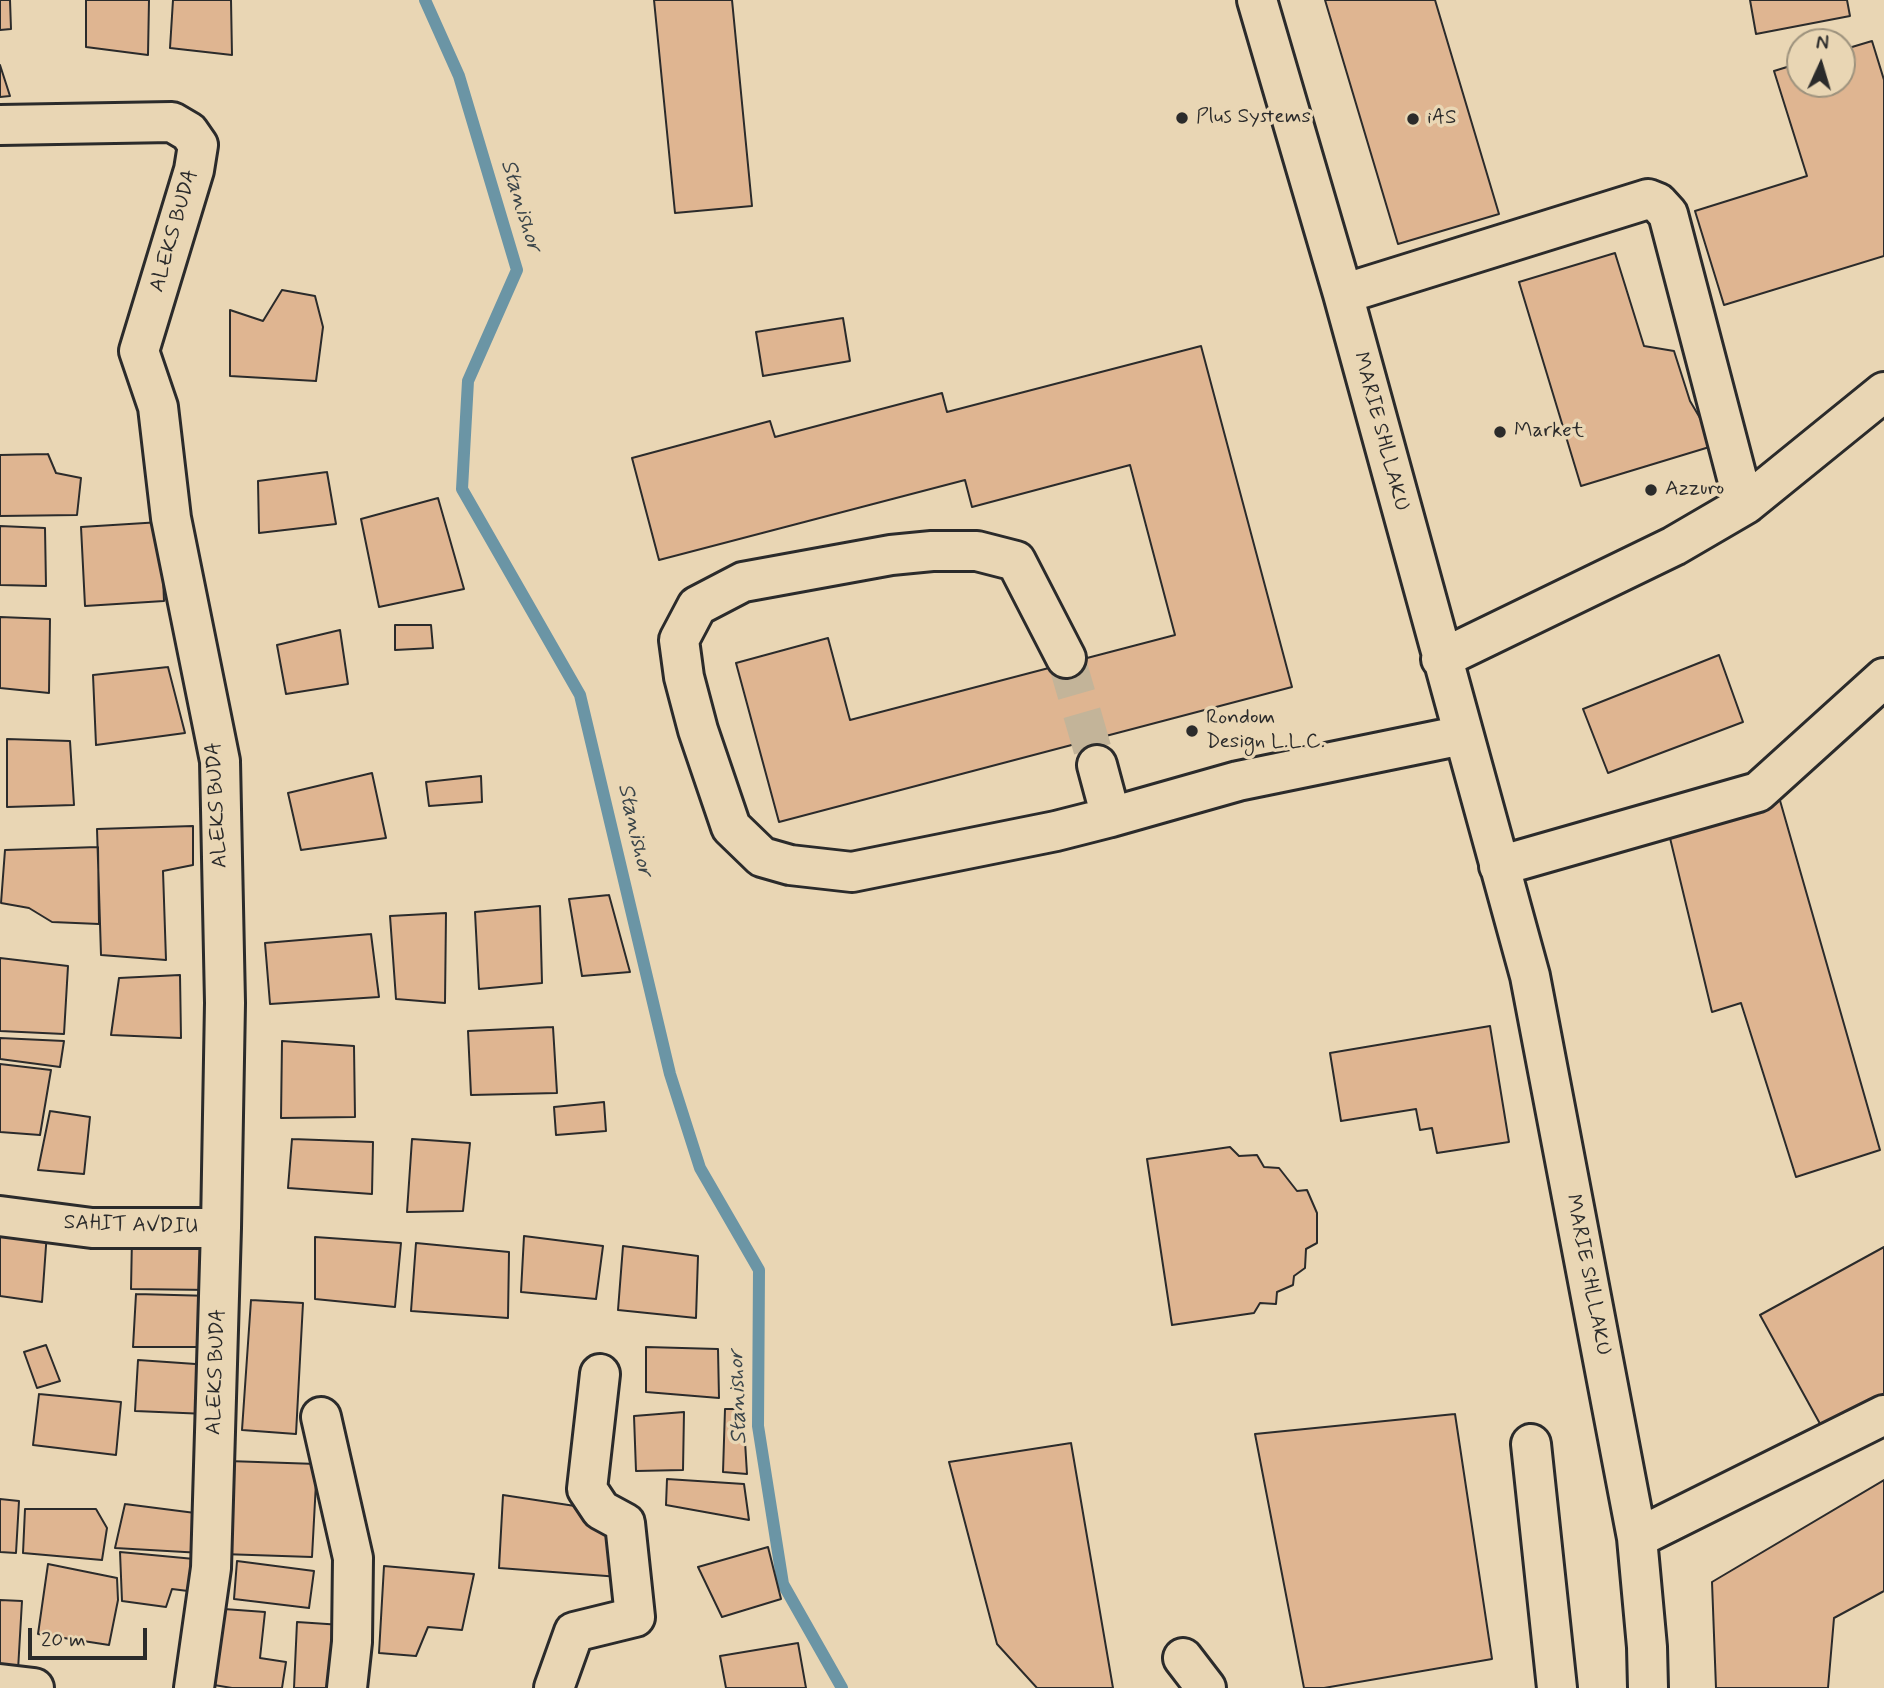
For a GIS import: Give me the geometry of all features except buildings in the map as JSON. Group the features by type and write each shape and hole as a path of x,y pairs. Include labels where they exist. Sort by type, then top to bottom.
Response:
{"street":[{"name":"MARIE SHLLAKU","path":"1257,0 1343,294 1530,976 1637,1538 1648,1688"},
{"name":"ALEKS BUDA","path":"0,125 172,122 189,132 198,145 194,170 139,351 158,407 171,518 220,761 225,1003 221,1228 211,1568 194,1688"},
{"path":"1343,294 1648,199 1658,203 1668,214 1746,504"},
{"path":"1441,659 1675,546 1746,504 1884,392"},
{"path":"1066,658 1016,561 976,551 891,555 743,582 696,606 679,640 684,677 698,730 732,827 762,857 790,865 852,872 1056,831 1238,781 1463,735"},
{"path":"1500,866 1758,792 1884,678"},
{"path":"1097,765 1111,817"},
{"name":"SAHIT AVDIU","path":"0,1216 92,1228 221,1228"},
{"path":"554,1688 574,1632 635,1617 625,1523 601,1510 587,1489 600,1374"},
{"path":"1637,1538 1884,1415"},
{"path":"321,1417 353,1558 352,1642 347,1688"},
{"path":"1531,1444 1557,1688"},
{"path":"1183,1658 1206,1688"}],"waterway":[{"name":"Stanishor","path":"425,0 459,76 517,270 468,381 462,489 580,695 670,1074 700,1168 759,1270 758,1426 783,1584 842,1688"}],"tunnel":[{"path":"1066,658 1097,765"}],"place":[{"name":"Plus Systems","path":"1182,118"},
{"name":"iAS","path":"1413,119"},
{"name":"Market","path":"1500,432"},
{"name":"Azzuro","path":"1651,490"},
{"name":"Rondom Design L.L.C.","path":"1192,731"}]}
